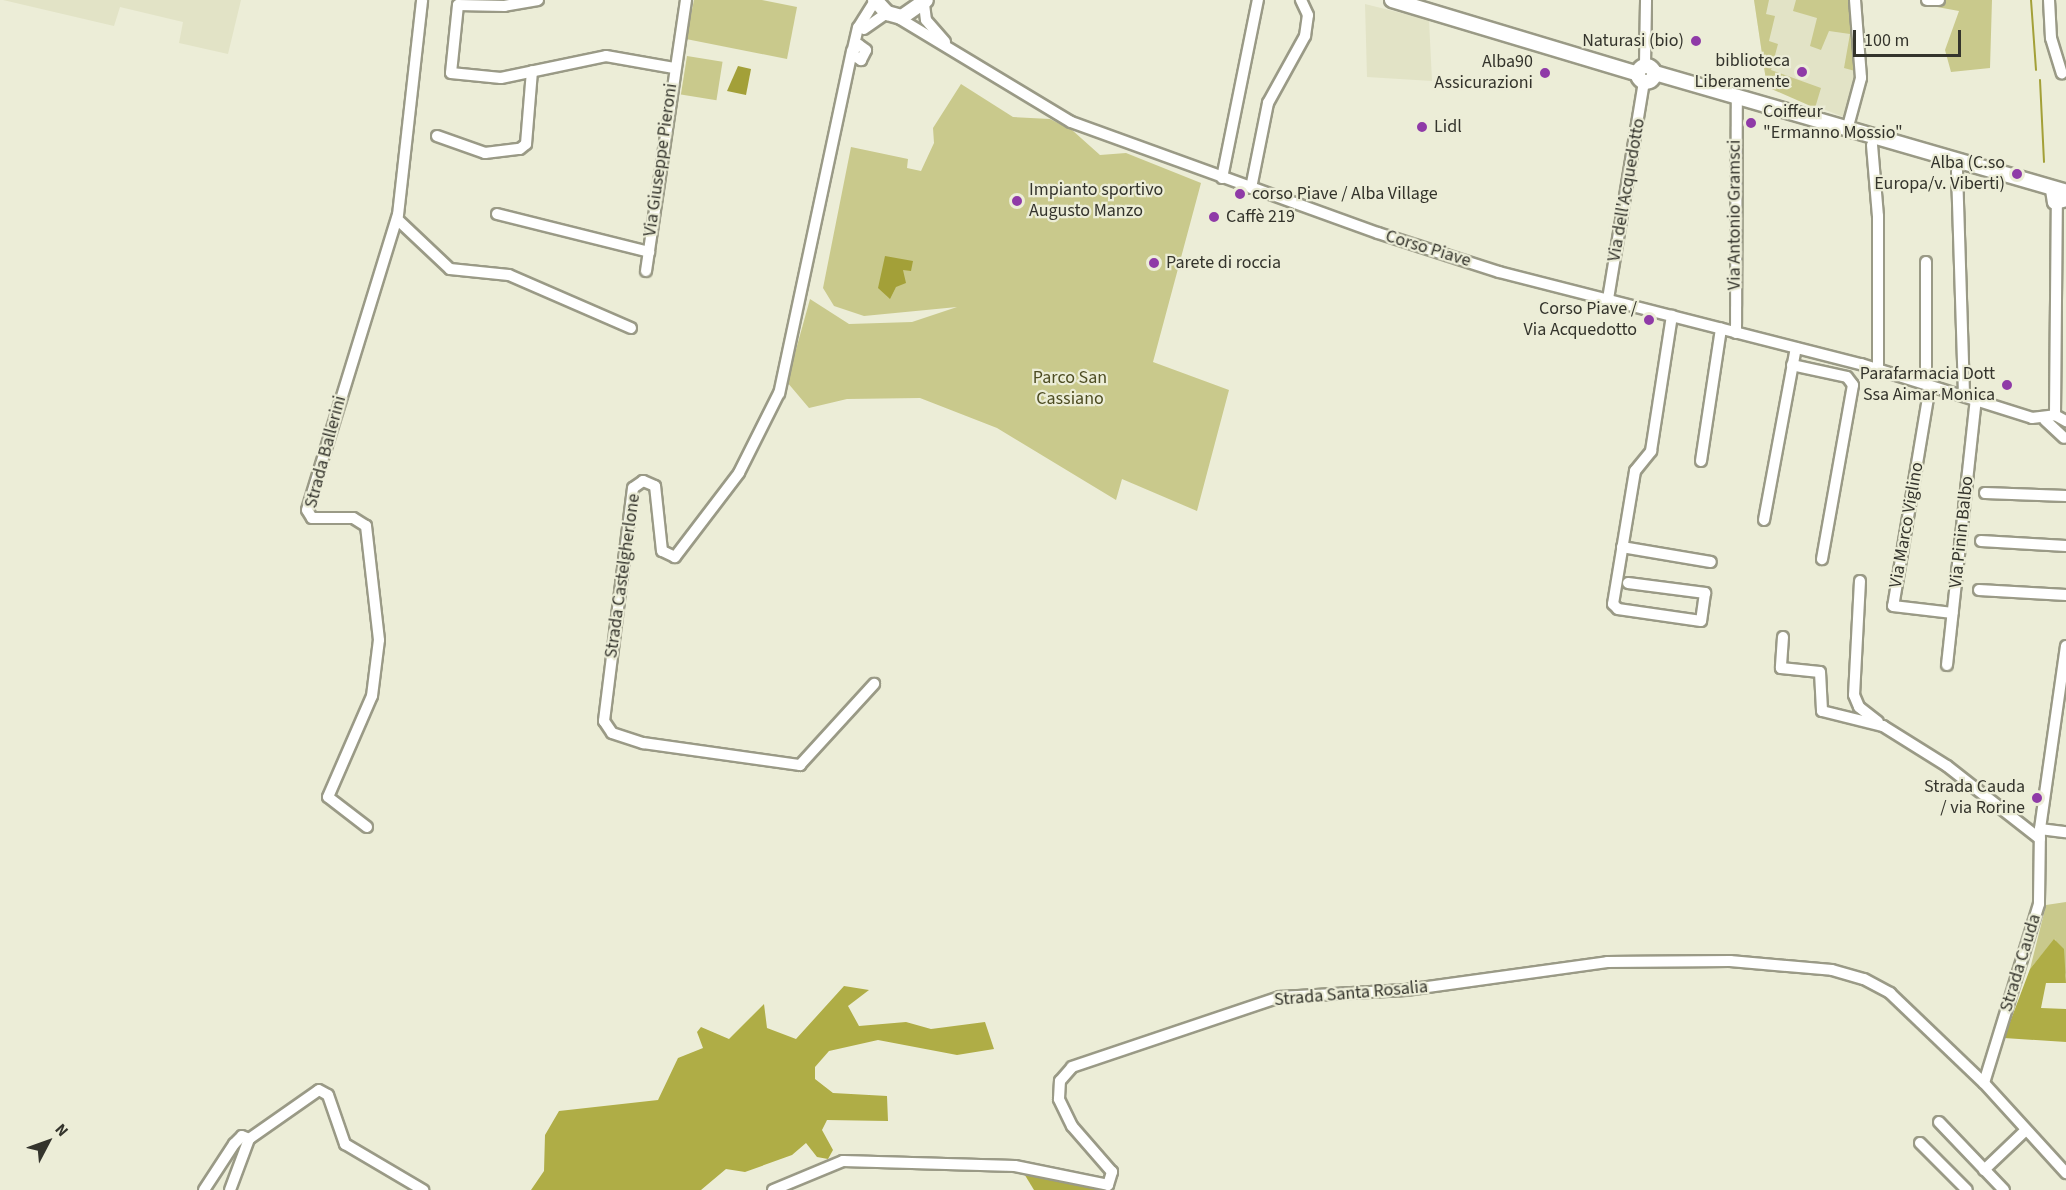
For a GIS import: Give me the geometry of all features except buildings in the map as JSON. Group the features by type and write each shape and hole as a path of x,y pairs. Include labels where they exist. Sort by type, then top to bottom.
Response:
{"main road":[{"path":"1392,0 1736,101 1957,171 2061,198"},
{"path":"1413,0 1646,74"},
{"path":"875,1 892,15 912,14 925,2"},
{"path":"1736,101 1847,130 2061,198"}],"street":[{"name":"Strada Ballerini","path":"367,827 328,797 372,696 379,640 366,526 359,519 312,518 307,510 397,219 422,0"},
{"name":"Via Giuseppe Pieroni","path":"538,0 505,6 458,4 451,73 479,79 606,56 674,68"},
{"name":"Via Giuseppe Pieroni","path":"646,271 683,0"},
{"path":"1222,178 1258,0"},
{"path":"1251,188 1268,103 1305,36 1308,15 1301,0"},
{"name":"Via dell'Acquedotto","path":"1608,299 1646,74 1646,0"},
{"path":"1847,130 1861,78 1855,0"},
{"path":"1927,0 1939,0"},
{"path":"2049,0 2049,21 2062,72"},
{"path":"857,52 858,28 875,1"},
{"path":"925,2 926,20 955,50"},
{"path":"857,52 864,28 892,15 955,50"},
{"name":"Corso Piave","path":"955,50 1071,122 1222,178 1499,272 1878,369 1976,399 2066,420"},
{"name":"Strada Castelgherlone","path":"857,52 848,75 779,393 739,473 675,557 662,551 655,486 643,481 633,488 604,721 612,733 643,743 800,765 874,684"},
{"path":"437,136 485,153 520,149 526,144 532,71"},
{"name":"Via Antonio Gramsci","path":"1736,101 1736,333"},
{"path":"1872,145 1878,369"},
{"path":"1957,171 1964,395"},
{"path":"2050,418 2061,198"},
{"name":"Via Giuseppe Pieroni","path":"497,214 649,252"},
{"path":"397,219 450,269 509,275 632,328"},
{"path":"1926,262 1928,385"},
{"path":"1628,583 1705,593 1701,621 1618,609 1614,598 1635,471 1651,452 1672,316"},
{"path":"1701,461 1721,329"},
{"path":"1764,520 1796,348"},
{"path":"1792,365 1847,377 1853,385 1822,559"},
{"name":"Via Marco Viglino","path":"1928,385 1893,606 1953,613"},
{"name":"Via Pinin Balbo","path":"1947,665 1976,399"},
{"name":"Corso Piave","path":"2050,418 2065,438"},
{"path":"1985,493 2066,496"},
{"path":"1981,542 2066,546"},
{"path":"1622,547 1711,562"},
{"path":"1860,581 1854,694 1859,707 1883,726 1947,766 2040,834 2066,832"},
{"path":"1979,591 2066,595"},
{"path":"1783,637 1781,668 1820,672 1822,711 1883,726"},
{"name":"Strada Cauda","path":"1984,1083 2032,935 2039,904 2040,834 2066,646"},
{"name":"Strada Santa Rosalia","path":"773,1190 843,1161 1015,1166 1108,1185 1112,1172 1072,1126 1059,1099 1060,1081 1072,1067 1280,997 1406,990 1607,962 1730,961 1832,970 1864,979 1890,993 1984,1083 2025,1131 2066,1173"},
{"path":"230,1190 249,1139 319,1090 330,1100 345,1144 423,1190"},
{"path":"1939,1122 2001,1187"},
{"path":"1984,1170 2025,1131"},
{"path":"204,1190 234,1144 242,1136 249,1139"},
{"path":"1920,1143 1967,1190"}],"shaded area":[{"path":"3,0 241,0 228,54 179,43 183,22 120,7 114,26"},
{"path":"1754,0 1850,0 1859,75 1846,118 1767,87"},
{"path":"1365,4 1429,20 1432,81 1367,77"},
{"path":"738,66 751,69 746,95 727,91"},
{"path":"885,256 913,261 911,271 903,270 906,283 896,287 890,299 878,288"},
{"path":"2054,939 2064,949 2066,983 2046,983 2041,1008 2066,1009 2066,1042 2004,1038 2030,969"},
{"path":"844,986 869,990 848,1006 859,1026 906,1022 931,1029 985,1022 994,1049 957,1055 878,1040 829,1051 815,1067 815,1079 833,1093 887,1096 888,1121 827,1120 822,1130 833,1150 828,1159 817,1157 806,1143 792,1155 745,1172 726,1169 701,1190 531,1190 544,1171 545,1135 559,1111 658,1100 678,1058 703,1048 697,1032 701,1027 729,1039 764,1004 767,1028 796,1039"},
{"path":"1023,1172 1106,1190 1034,1190"}],"green space":[{"path":"694,0 762,0 797,7 787,59 686,39"},
{"path":"1754,0 1769,0 1766,14 1775,16 1769,41 1778,44 1771,70 1821,88 1815,108 1767,87"},
{"path":"1796,0 1850,0 1855,71 1844,68 1850,34 1829,31 1821,50 1810,46 1817,18 1793,11"},
{"path":"1944,0 1992,0 1990,68 1951,72 1945,50 1959,11 1937,7"},
{"path":"687,56 723,62 716,100 681,95"},
{"name":"Parco San Cassiano","path":"961,84 1013,117 1050,119 1072,130 1100,155 1126,153 1201,183 1153,362 1229,390 1197,511 1122,479 1116,500 997,428 920,398 847,399 809,408 787,382 810,299 849,324 912,322 957,307 864,316 834,306 823,288 851,147 908,159 907,168 921,171 934,143 933,128"},
{"path":"2066,902 2066,976 2055,939 2030,969 2046,905"}],"waterway":[{"path":"2031,0 2036,70"},
{"path":"2040,80 2044,162"}],"place":[{"name":"Naturasi (bio)","path":"1696,41"},
{"name":"biblioteca Liberamente","path":"1802,72"},
{"name":"Alba90 Assicurazioni","path":"1545,73"},
{"name":"Coiffeur \"Ermanno Mossio\"","path":"1751,123"},
{"name":"Lidl","path":"1422,127"},
{"name":"Alba (C.so Europa/v. Viberti)","path":"2017,174"},
{"name":"corso Piave / Alba Village","path":"1240,194"},
{"name":"Impianto sportivo Augusto Manzo","path":"1017,201"},
{"name":"Caffè 219","path":"1214,217"},
{"name":"Parete di roccia","path":"1154,263"},
{"name":"Corso Piave / Via Acquedotto","path":"1649,320"},
{"name":"Parafarmacia Dott Ssa Aimar Monica","path":"2007,385"},
{"name":"Strada Cauda / via Rorine","path":"2037,798"}]}
